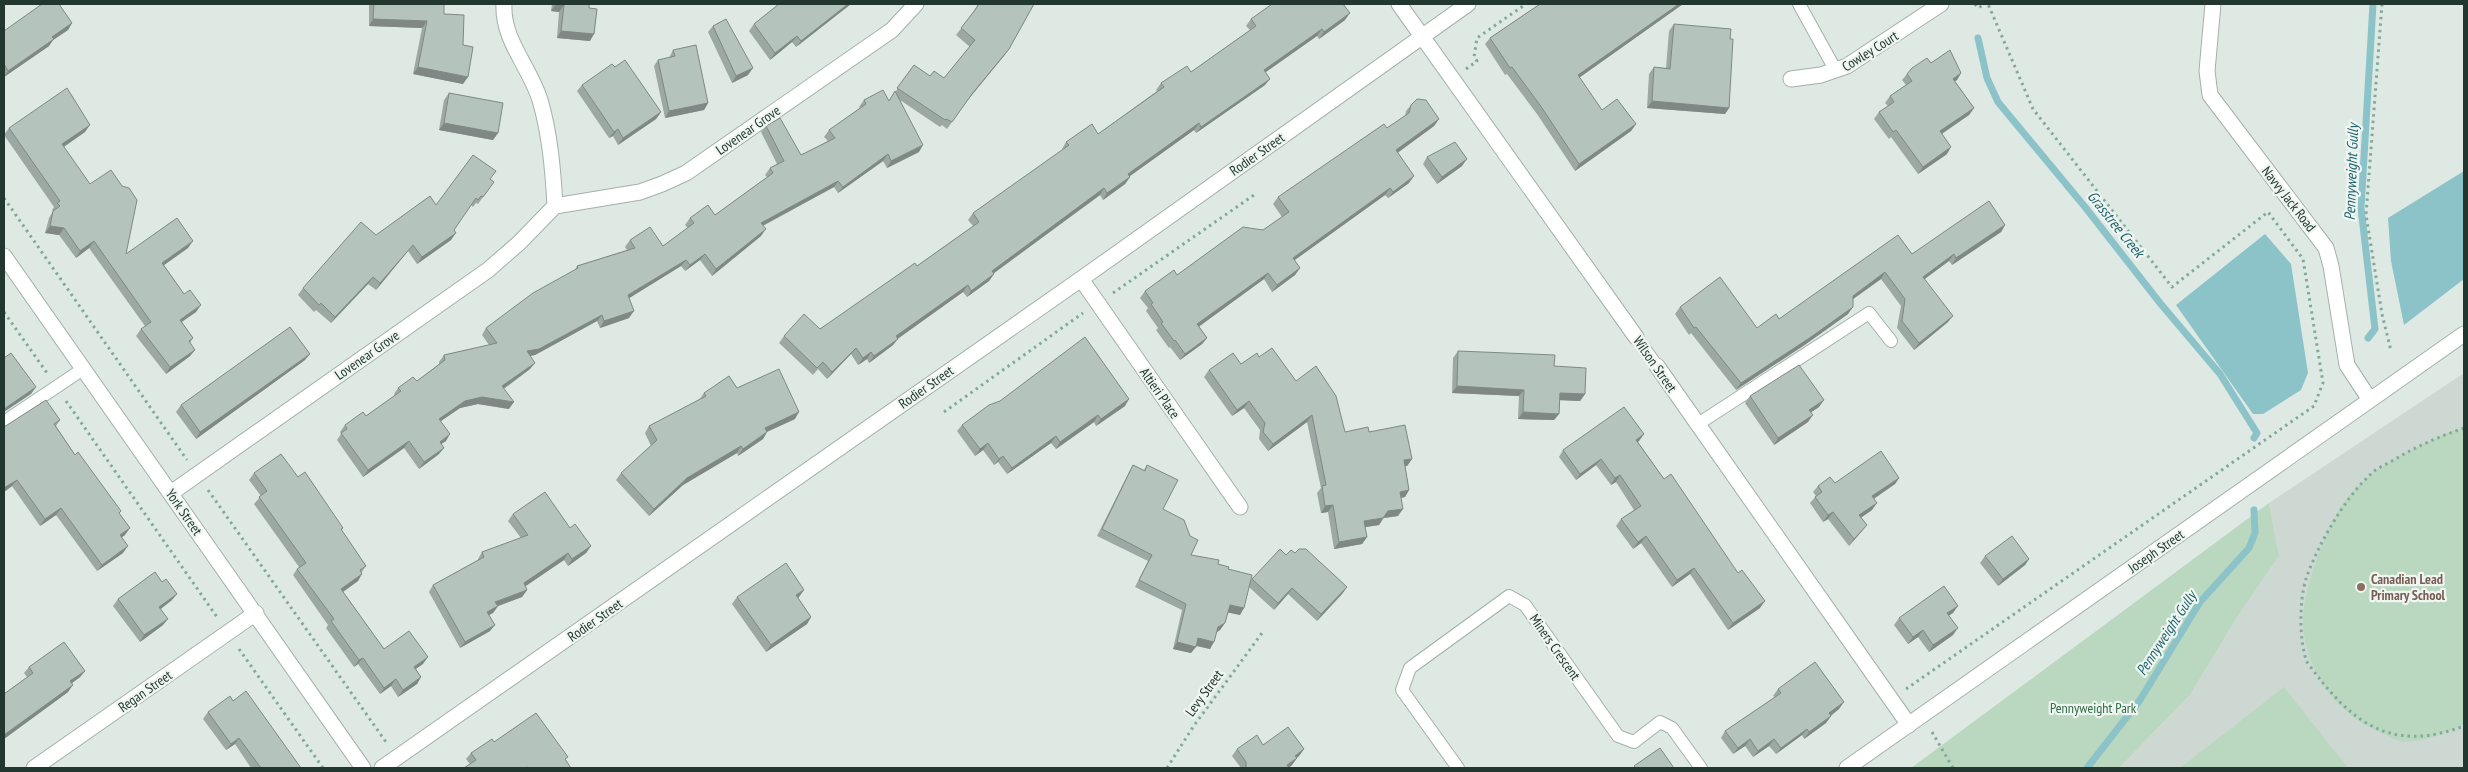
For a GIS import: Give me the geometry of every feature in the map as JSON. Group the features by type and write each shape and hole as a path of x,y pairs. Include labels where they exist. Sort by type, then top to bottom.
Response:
{"street":[{"path":"504,4 504,16 509,35 531,78 540,101 551,158 555,206"},
{"name":"Lovenear Grove","path":"171,493 488,270 519,243 555,206 640,192 686,173 892,30 916,4"},
{"name":"Wilson Street","path":"1399,4 1454,78 1636,337"},
{"name":"Rodier Street","path":"382,768 1081,279 1468,4"},
{"name":"Cowley Court","path":"1791,79 1836,71 1866,55 1941,4"},
{"name":"Navvy Jack Road","path":"2213,4 2207,71 2210,95 2326,248 2331,266 2347,365 2370,400"},
{"name":"York Street","path":"4,256 363,768"},
{"name":"Altieri Place","path":"1081,279 1240,507"},
{"name":"Joseph Street","path":"1847,768 2464,334"},
{"name":"Wilson Street","path":"1657,366 1909,725"},
{"name":"Regan Street","path":"34,768 256,613"}],"lane":[{"path":"1799,4 1836,71"},
{"path":"1698,424 1869,312 1891,341"},
{"name":"Wilson Street","path":"1636,337 1657,366"},
{"path":"4,422 83,369"},
{"name":"Miners Crescent","path":"1458,768 1402,690 1410,668 1509,596 1525,605 1618,736 1634,742 1660,722 1672,728 1701,768"}],"path":[{"path":"1454,78 1477,61 1474,56 1477,38 1526,4"},
{"path":"1892,700 2314,406 2323,383 2303,258 2268,212 2172,286 2033,109 1986,4 1978,8 1975,4"},
{"path":"2382,4 2366,215 2382,314 2391,351"},
{"path":"944,412 1073,322 1097,302 1119,290 1254,195"},
{"path":"4,198 398,758"},
{"path":"2464,428 2418,446 2373,472 2350,498 2316,554 2305,581 2301,616 2304,653 2307,662 2345,707 2362,721 2386,734 2412,737 2448,732 2464,726"},
{"path":"118,475 323,768"},
{"name":"Levy Street","path":"1167,768 1193,727 1262,633"},
{"path":"1923,715 1953,768"}],"shaded area":[{"name":"Canadian Lead Primary School","path":"2464,373 2464,768 2119,768 2190,695 2236,619 2279,556 2269,503"}],"green space":[{"path":"2464,429 2464,724 2435,736 2417,741 2403,742 2366,725 2352,716 2328,691 2311,661 2306,644 2303,613 2306,597 2323,542 2339,510 2357,487 2369,476 2396,458 2454,430"},
{"name":"Pennyweight Park","path":"2269,503 2279,556 2236,619 2190,695 2119,768 1911,768"},
{"path":"2284,687 2348,768 2180,768"}],"water":[{"path":"2464,171 2464,279 2404,325 2391,261 2388,218"},
{"path":"2265,234 2291,264 2308,373 2301,390 2263,414 2253,414 2176,305"}],"building":[{"path":"42,4 59,4 72,23 52,37 54,39 8,71 4,64 4,31"},
{"path":"374,4 444,4 444,14 464,15 463,45 473,47 468,77 418,67 427,21 373,19"},
{"path":"556,4 589,4 589,8 597,9 594,34 561,31 564,5"},
{"path":"779,4 848,4 801,41 797,36 775,53 754,24"},
{"path":"979,4 1034,4 1009,49 952,122 945,120 897,88 914,65 930,76 934,71 944,78 975,40 961,28"},
{"path":"1272,4 1343,4 1350,13 1324,32 1322,29 1264,70 1270,79 1201,127 1199,123 1128,174 1130,177 1107,193 1104,188 992,271 994,274 971,291 968,285 896,336 898,339 874,356 871,352 863,358 856,348 832,372 823,362 817,368 784,336 804,314 820,329 915,263 917,266 979,222 973,213 1069,145 1066,142 1092,124 1098,134 1164,87 1161,83 1187,66 1191,72 1256,26 1251,19"},
{"path":"1540,4 1679,4 1578,75 1602,110 1617,99 1636,124 1579,164 1542,108 1512,67 1510,68 1490,38"},
{"path":"726,19 753,68 736,76 713,26"},
{"path":"1674,24 1731,29 1730,39 1733,39 1729,108 1652,101 1654,67 1670,69"},
{"path":"696,45 708,103 669,111 658,60 675,56 673,50"},
{"path":"1950,50 1961,73 1953,79 1974,108 1940,131 1951,147 1923,167 1896,130 1893,132 1879,112 1894,102 1890,96 1912,81 1907,74 1912,68 1927,58 1931,63"},
{"path":"625,60 661,112 623,138 618,129 614,132 582,85 612,64 615,67"},
{"path":"67,88 90,125 62,144 90,184 111,170 122,186 129,188 137,200 126,254 177,218 193,241 162,263 184,294 190,290 201,305 180,320 193,338 189,341 195,350 170,367 141,329 151,322 94,241 80,251 64,228 50,226 53,211 60,206 57,203 60,201 9,128"},
{"path":"883,90 889,101 895,91 923,145 891,161 888,154 843,187 838,181 761,223 766,229 716,269 705,254 690,265 686,260 628,295 634,311 604,321 602,315 539,349 527,351 535,363 502,386 514,402 482,397 465,401 439,419 450,434 440,442 444,448 424,462 409,441 368,470 341,433 347,429 345,425 363,412 366,416 401,391 398,388 413,377 417,381 445,360 444,355 497,343 486,328 533,293 578,268 577,266 635,248 630,240 650,227 663,246 694,223 690,218 708,205 715,215 773,173 770,168 784,161 766,126 780,118 801,155 835,138 829,130 866,104 864,100"},
{"path":"449,93 503,103 498,133 444,123"},
{"path":"1417,99 1426,100 1439,119 1396,150 1414,176 1393,192 1390,188 1293,258 1300,268 1277,285 1268,273 1197,324 1207,338 1185,354 1161,323 1163,322 1145,291 1174,270 1177,275 1243,227 1263,230 1289,212 1278,197 1384,124 1387,128 1409,113 1411,105"},
{"path":"1455,142 1467,159 1442,177 1427,157"},
{"path":"473,155 496,171 490,179 494,182 483,197 481,196 478,200 476,198 454,230 456,233 422,257 413,245 380,283 373,277 335,317 321,303 319,305 303,288 361,222 376,235 430,196 436,205"},
{"path":"1989,201 2005,225 1956,258 1954,254 1923,277 1953,316 1919,343 1902,321 1905,299 1885,272 1853,296 1853,307 1741,383 1696,327 1694,328 1680,307 1720,277 1757,328 1776,314 1779,319 1898,235 1912,254"},
{"path":"290,327 310,354 200,432 181,405"},
{"path":"1085,337 1129,399 1101,419 1098,415 1060,442 1056,436 1012,468 1003,456 999,459 988,443 980,449 962,425 989,405 1000,401"},
{"path":"1272,348 1296,381 1316,366 1336,396 1345,432 1368,427 1369,432 1405,425 1412,459 1404,460 1409,490 1400,492 1403,509 1388,511 1383,518 1364,521 1367,537 1339,542 1333,505 1325,506 1322,486 1326,485 1312,415 1273,444 1263,432 1265,423 1249,401 1237,410 1209,370 1233,353 1241,364 1257,353 1259,357"},
{"path":"1458,351 1555,355 1554,366 1586,368 1585,394 1560,393 1559,414 1523,412 1524,390 1457,386"},
{"path":"11,353 36,387 4,409 4,358"},
{"path":"1799,365 1824,400 1809,410 1813,415 1778,438 1750,396"},
{"path":"779,369 799,412 765,428 767,432 743,449 741,446 687,478 654,509 621,473 657,440 649,426 706,396 704,393 729,376 737,388"},
{"path":"46,400 60,420 54,424 75,455 78,452 121,511 119,513 130,528 120,535 128,546 102,565 61,508 45,519 17,480 4,488 4,427"},
{"path":"1624,407 1644,434 1636,440 1664,479 1671,474 1738,573 1742,570 1765,601 1733,623 1694,568 1677,580 1646,536 1638,542 1621,519 1641,506 1620,475 1615,478 1601,459 1580,474 1563,450"},
{"path":"1881,451 1899,478 1872,496 1877,503 1859,515 1867,525 1854,539 1833,512 1828,515 1815,497 1822,492 1818,486 1830,477 1835,483"},
{"path":"281,454 298,477 305,472 366,566 360,570 362,574 341,589 384,649 409,631 428,657 414,667 421,677 403,690 396,679 384,688 363,658 359,660 331,621 334,619 297,569 306,563 259,497 267,491 254,473"},
{"path":"1133,465 1145,471 1147,465 1178,480 1163,509 1184,520 1190,536 1198,540 1191,555 1219,560 1218,564 1229,567 1228,569 1252,575 1244,608 1230,605 1225,623 1218,627 1214,642 1198,638 1196,647 1177,642 1186,604 1139,580 1152,555 1102,529"},
{"path":"545,492 570,528 575,524 591,546 572,559 568,553 524,583 527,590 495,602 498,606 487,612 495,625 465,642 433,585 484,557 482,552 528,535 513,514"},
{"path":"2012,536 2029,559 2003,579 1985,556"},
{"path":"1280,549 1286,555 1291,550 1295,553 1299,549 1306,549 1347,587 1321,614 1292,588 1278,603 1252,579"},
{"path":"786,563 804,590 796,595 811,617 771,645 737,597"},
{"path":"155,572 162,582 166,579 177,594 159,607 168,619 144,635 118,599"},
{"path":"1944,586 1958,606 1947,613 1958,628 1933,645 1923,630 1913,637 1899,618"},
{"path":"64,642 85,671 70,681 73,685 4,735 4,694 33,673 29,667"},
{"path":"1815,662 1844,702 1829,713 1831,716 1809,732 1807,729 1781,748 1774,739 1758,751 1750,739 1738,748 1725,731 1781,693 1778,689"},
{"path":"246,691 301,768 261,768 239,738 231,744 208,712 230,696 233,701"},
{"path":"536,713 568,757 565,759 571,768 464,768 476,760 471,753 492,739 494,742"},
{"path":"1288,727 1304,749 1295,756 1297,758 1287,765 1289,768 1246,768 1246,762 1237,749 1257,735 1263,745"},
{"path":"1660,748 1674,768 1636,768 1634,766"}],"waterway":[{"name":"Pennyweight Gully","path":"2368,338 2375,329 2361,208 2373,4"},
{"name":"Grasstree Creek","path":"1978,38 1987,78 1998,102 2085,207 2160,303 2220,374 2257,433 2254,438"},
{"name":"Pennyweight Gully","path":"2087,768 2140,700 2200,602 2249,548 2255,533 2254,510"}],"place":[{"name":"Canadian Lead Primary School","path":"2361,587"}]}
